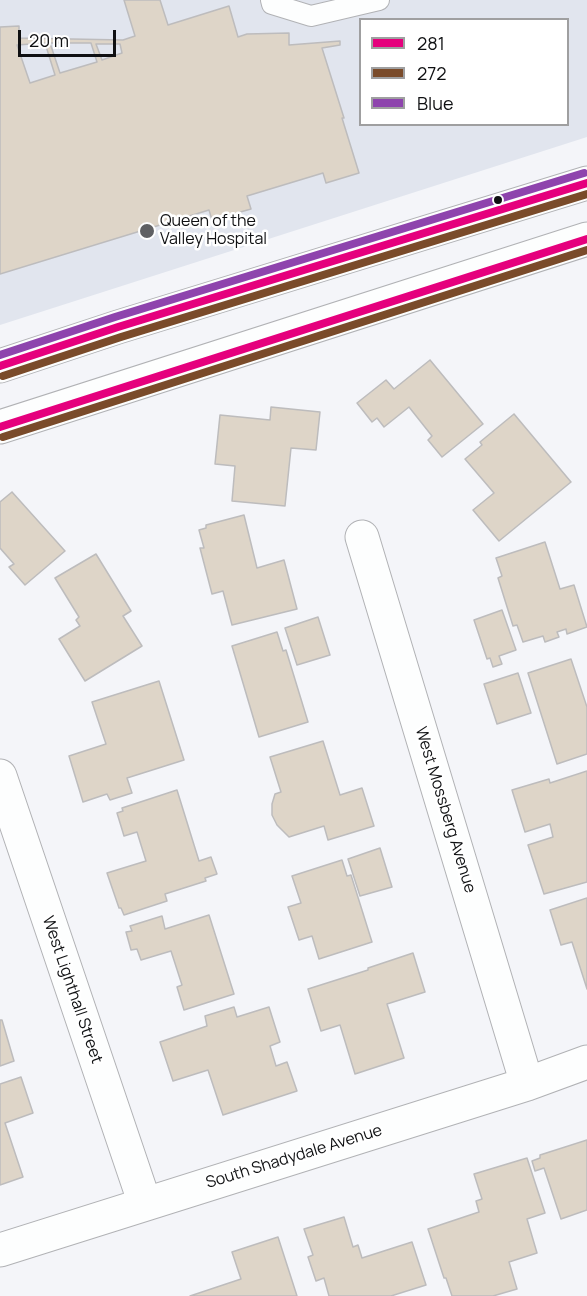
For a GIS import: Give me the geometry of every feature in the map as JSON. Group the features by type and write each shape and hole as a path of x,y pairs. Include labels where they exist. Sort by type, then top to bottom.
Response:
{"street":[{"path":"0,366 118,327 587,183"},
{"path":"0,427 587,239"},
{"name":"West Mossberg Avenue","path":"362,537 527,1084"},
{"name":"West Lighthall Street","path":"0,776 144,1204"},
{"name":"South Shadydale Avenue","path":"0,1250 527,1084 587,1062"}],"lane":[{"path":"271,0 272,4 311,16 379,0"}],"shaded area":[{"name":"Queen of the Valley Hospital","path":"0,0 587,0 587,137 0,325"}],"building":[{"path":"124,0 160,0 168,25 229,6 238,37 247,34 289,33 289,45 340,41 340,45 322,48 359,173 326,183 323,173 247,196 251,209 212,220 209,210 0,274 0,27 19,26 19,38 123,40 135,36","holes":["45,43 55,75 30,83 17,45","50,43 91,43 97,62 60,73","96,44 120,44 122,53 102,60"]},
{"path":"430,360 483,424 442,457 428,440 432,436 409,407 384,427 377,418 372,422 357,403 386,380 394,389"},
{"path":"271,407 320,412 316,450 291,448 285,506 232,501 235,466 215,464 220,415 270,420"},
{"path":"514,414 571,482 499,541 473,510 494,493 465,459 482,445 480,442"},
{"path":"12,492 65,551 25,585 9,567 14,564 0,548 0,502"},
{"path":"244,515 257,568 284,560 297,609 232,625 223,591 212,594 200,548 204,548 199,530 206,528 206,525"},
{"path":"545,542 560,589 574,585 587,627 567,634 566,629 557,632 559,637 545,642 543,636 523,642 517,625 513,626 498,578 502,576 496,558"},
{"path":"96,554 131,611 123,616 142,646 85,681 59,639 80,626 76,620 79,617 55,578"},
{"path":"502,610 516,650 499,656 502,664 493,667 490,658 487,659 474,620"},
{"path":"318,617 330,655 297,665 285,628"},
{"path":"277,632 283,651 286,650 308,722 259,737 232,646"},
{"path":"571,659 587,707 587,754 557,764 528,673"},
{"path":"518,673 531,713 497,724 484,684"},
{"path":"159,681 184,760 127,778 132,793 110,800 107,794 83,802 69,756 106,744 92,702"},
{"path":"323,741 340,795 362,788 374,826 328,840 324,826 289,837 277,825 272,815 275,794 281,792 270,757"},
{"path":"587,771 587,882 544,894 528,845 553,837 550,824 525,832 512,790 549,779 550,783"},
{"path":"177,790 199,861 211,857 217,874 205,878 206,881 165,894 167,901 124,915 119,908 107,873 146,861 137,832 124,836 117,813 123,811 122,808"},
{"path":"380,848 392,887 360,896 348,859"},
{"path":"342,860 347,876 351,875 372,942 319,959 312,936 299,940 288,907 301,903 292,876"},
{"path":"587,898 587,989 572,942 561,945 550,910"},
{"path":"209,915 234,994 184,1010 177,987 182,985 171,951 141,960 137,949 131,950 126,932 132,931 130,926 162,916 165,929"},
{"path":"413,953 425,992 387,1004 404,1058 355,1074 340,1025 321,1031 308,989"},
{"path":"234,1007 237,1017 269,1007 280,1042 270,1046 276,1066 287,1062 297,1091 223,1115 208,1070 173,1081 160,1042 207,1026 205,1016"},
{"path":"0,1020 2,1020 14,1061 0,1066"},
{"path":"21,1077 33,1113 5,1123 23,1177 0,1185 0,1084"},
{"path":"587,1140 587,1210 561,1219 544,1168 535,1171 532,1161 540,1158 540,1155"},
{"path":"527,1158 545,1213 527,1219 537,1253 509,1262 517,1289 493,1296 452,1296 428,1229 479,1212 476,1201 482,1199 474,1174"},
{"path":"344,1217 353,1247 358,1245 362,1258 412,1242 426,1285 391,1296 329,1296 324,1278 316,1281 308,1257 313,1255 304,1229"},
{"path":"278,1237 297,1296 190,1296 241,1279 232,1252"}],"transit line":[{"name":"Blue","path":"0,355 115,317 584,173"},
{"name":"281","path":"0,366 118,327 587,183"},
{"name":"272","path":"3,376 121,337 587,194"},
{"name":"281","path":"0,427 587,239"},
{"name":"272","path":"3,437 587,250"}],"place":[{"name":"Queen of the Valley Hospital","path":"147,231"}]}
